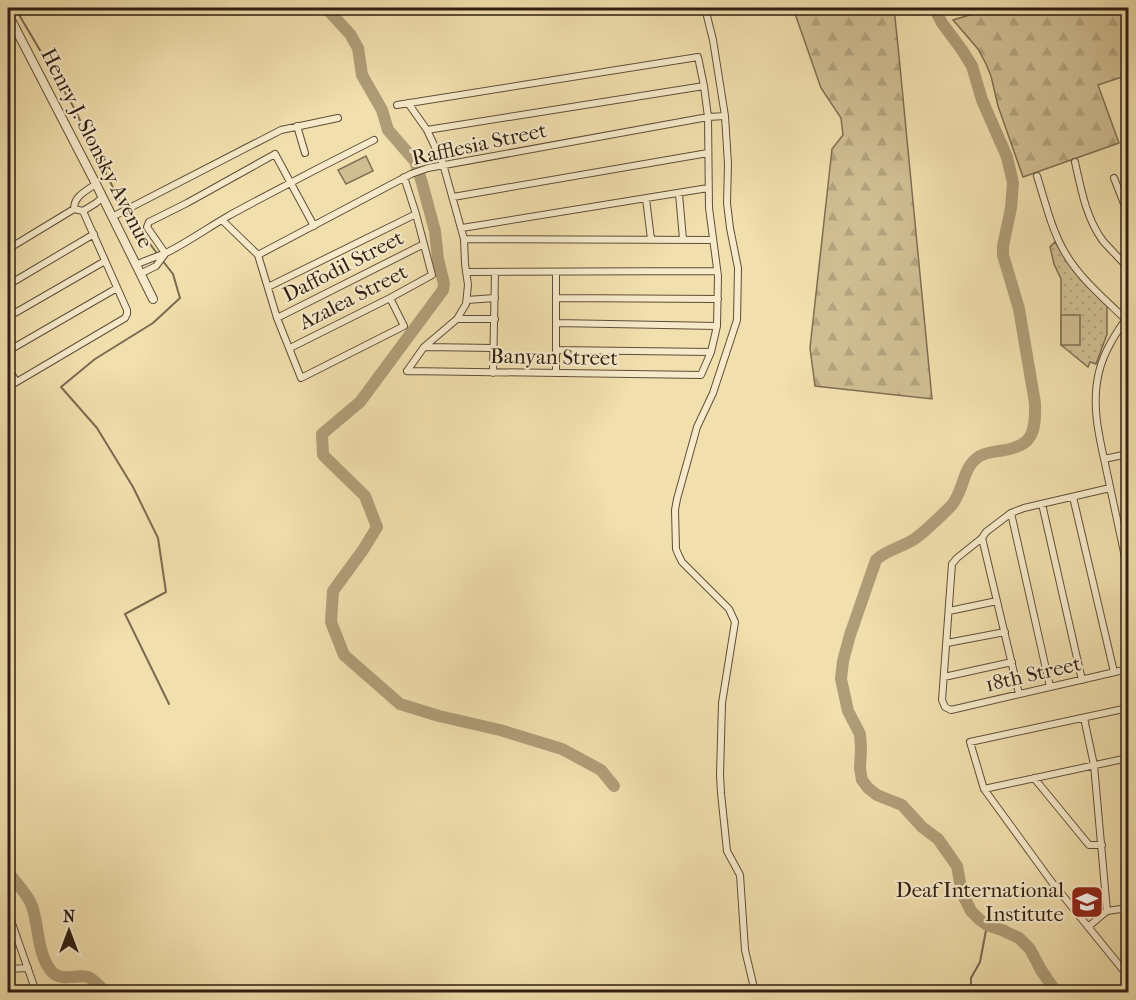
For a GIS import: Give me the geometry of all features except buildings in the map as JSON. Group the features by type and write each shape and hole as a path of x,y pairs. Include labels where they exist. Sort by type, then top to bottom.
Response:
{"street":[{"path":"705,8 714,40 725,116 728,164 727,203 738,268 738,320 713,393 701,417 677,499 676,549 682,562 729,609 735,622 722,703 720,775 728,851 740,875 745,950 755,993"},
{"name":"Henry J. Slonsky Avenue","path":"8,14 103,196 153,299"},
{"path":"397,105 698,57 708,117 709,208 717,271 717,326 711,352 556,350"},
{"path":"427,130 704,86"},
{"path":"408,103 427,130 443,165 462,228 468,285 467,300 458,320 424,347"},
{"name":"Rafflesia Street","path":"258,255 407,176 428,168 708,117 725,116"},
{"path":"112,216 281,130 338,118"},
{"path":"297,126 305,153"},
{"path":"138,269 151,258 165,253 304,175 374,140"},
{"path":"453,197 708,153"},
{"path":"165,253 147,227 149,222 275,154 314,226"},
{"path":"1075,162 1082,195 1094,224 1104,241 1128,268"},
{"path":"407,176 424,244"},
{"path":"1037,176 1053,228 1069,260 1089,284 1127,318 1108,348 1102,363 1096,386 1095,408 1128,571"},
{"path":"1114,178 1128,214"},
{"path":"74,209 75,201 80,195 96,184"},
{"path":"462,228 708,188"},
{"path":"679,194 684,239"},
{"path":"8,249 74,209 83,211 103,196"},
{"path":"646,199 651,239"},
{"path":"8,387 125,318 127,314 83,211"},
{"path":"268,287 416,214"},
{"path":"222,220 258,255 277,318 301,378 404,326 390,298"},
{"path":"8,285 94,234"},
{"path":"464,239 713,240"},
{"name":"Azalea Street","path":"290,348 432,275 424,244"},
{"name":"Daffodil Street","path":"277,318 424,244"},
{"path":"1121,260 1128,249"},
{"path":"8,317 105,261"},
{"path":"466,272 717,271"},
{"path":"494,373 495,272"},
{"path":"556,272 556,373"},
{"path":"8,351 117,288"},
{"path":"467,300 495,298"},
{"path":"556,298 718,299"},
{"path":"458,320 495,319"},
{"path":"556,323 717,326"},
{"path":"424,347 494,348"},
{"name":"Banyan Street","path":"424,347 407,371 700,375 711,352"},
{"path":"8,367 16,382"},
{"path":"1104,459 1128,454"},
{"path":"1012,663 944,677 952,564 986,532 1011,513 1024,507 1110,488"},
{"path":"1073,497 1114,672"},
{"path":"1042,504 1082,680"},
{"path":"1011,513 1050,687"},
{"path":"982,538 1019,694"},
{"path":"949,611 997,601"},
{"path":"947,643 1005,632"},
{"name":"18th Street","path":"944,677 942,700 945,707 951,710 1128,669"},
{"path":"1128,708 970,742 984,789 1052,882 1128,976"},
{"path":"1084,718 1094,765 1107,911"},
{"path":"984,789 1128,758"},
{"path":"1034,778 1089,845 1102,845"},
{"path":"1088,927 1107,911 1128,908"},
{"path":"8,912 35,991"},
{"path":"8,938 17,938"},
{"path":"8,969 28,969"}],"green space":[{"path":"793,8 894,8 932,399 815,386 810,348 832,149 843,135 841,118 821,88"},
{"path":"993,8 1128,8 1128,75 1098,85 1119,143 1023,177 986,64 978,49 953,20"},
{"path":"366,156 373,171 346,184 338,170"},
{"path":"1055,242 1080,279 1107,306 1107,334 1096,364 1090,362 1088,367 1061,345 1061,279 1050,247"},
{"path":"1061,315 1080,315 1080,345 1061,345"}],"waterway":[{"path":"15,8 73,106 123,208 159,256"},
{"path":"326,8 350,34 358,48 362,75 382,110 388,130 415,161 435,231 444,284 443,290 360,402 322,434 323,455 365,496 377,527 333,591 331,622 344,655 400,704 562,749 601,770 614,786"},
{"path":"934,8 972,66 982,100 1007,157 1013,183 1003,255 1019,309 1035,403 1033,431 1030,437 1019,446 977,458 968,468 951,506 916,538 876,560 850,635 841,679 848,711 860,734 862,780 877,795 902,805 922,827 938,839 957,866 962,893 971,911 987,925 1019,938 1030,949 1056,992"},
{"path":"162,260 173,274 180,298 153,323 95,359 61,387 97,428 133,487 158,538 166,592 125,614 169,704"},
{"path":"8,872 30,902 44,957 52,972 60,977 88,977 105,992"},
{"path":"971,992 971,978 980,962 987,925"}],"place":[{"name":"Deaf International Institute","path":"1087,902"}]}
